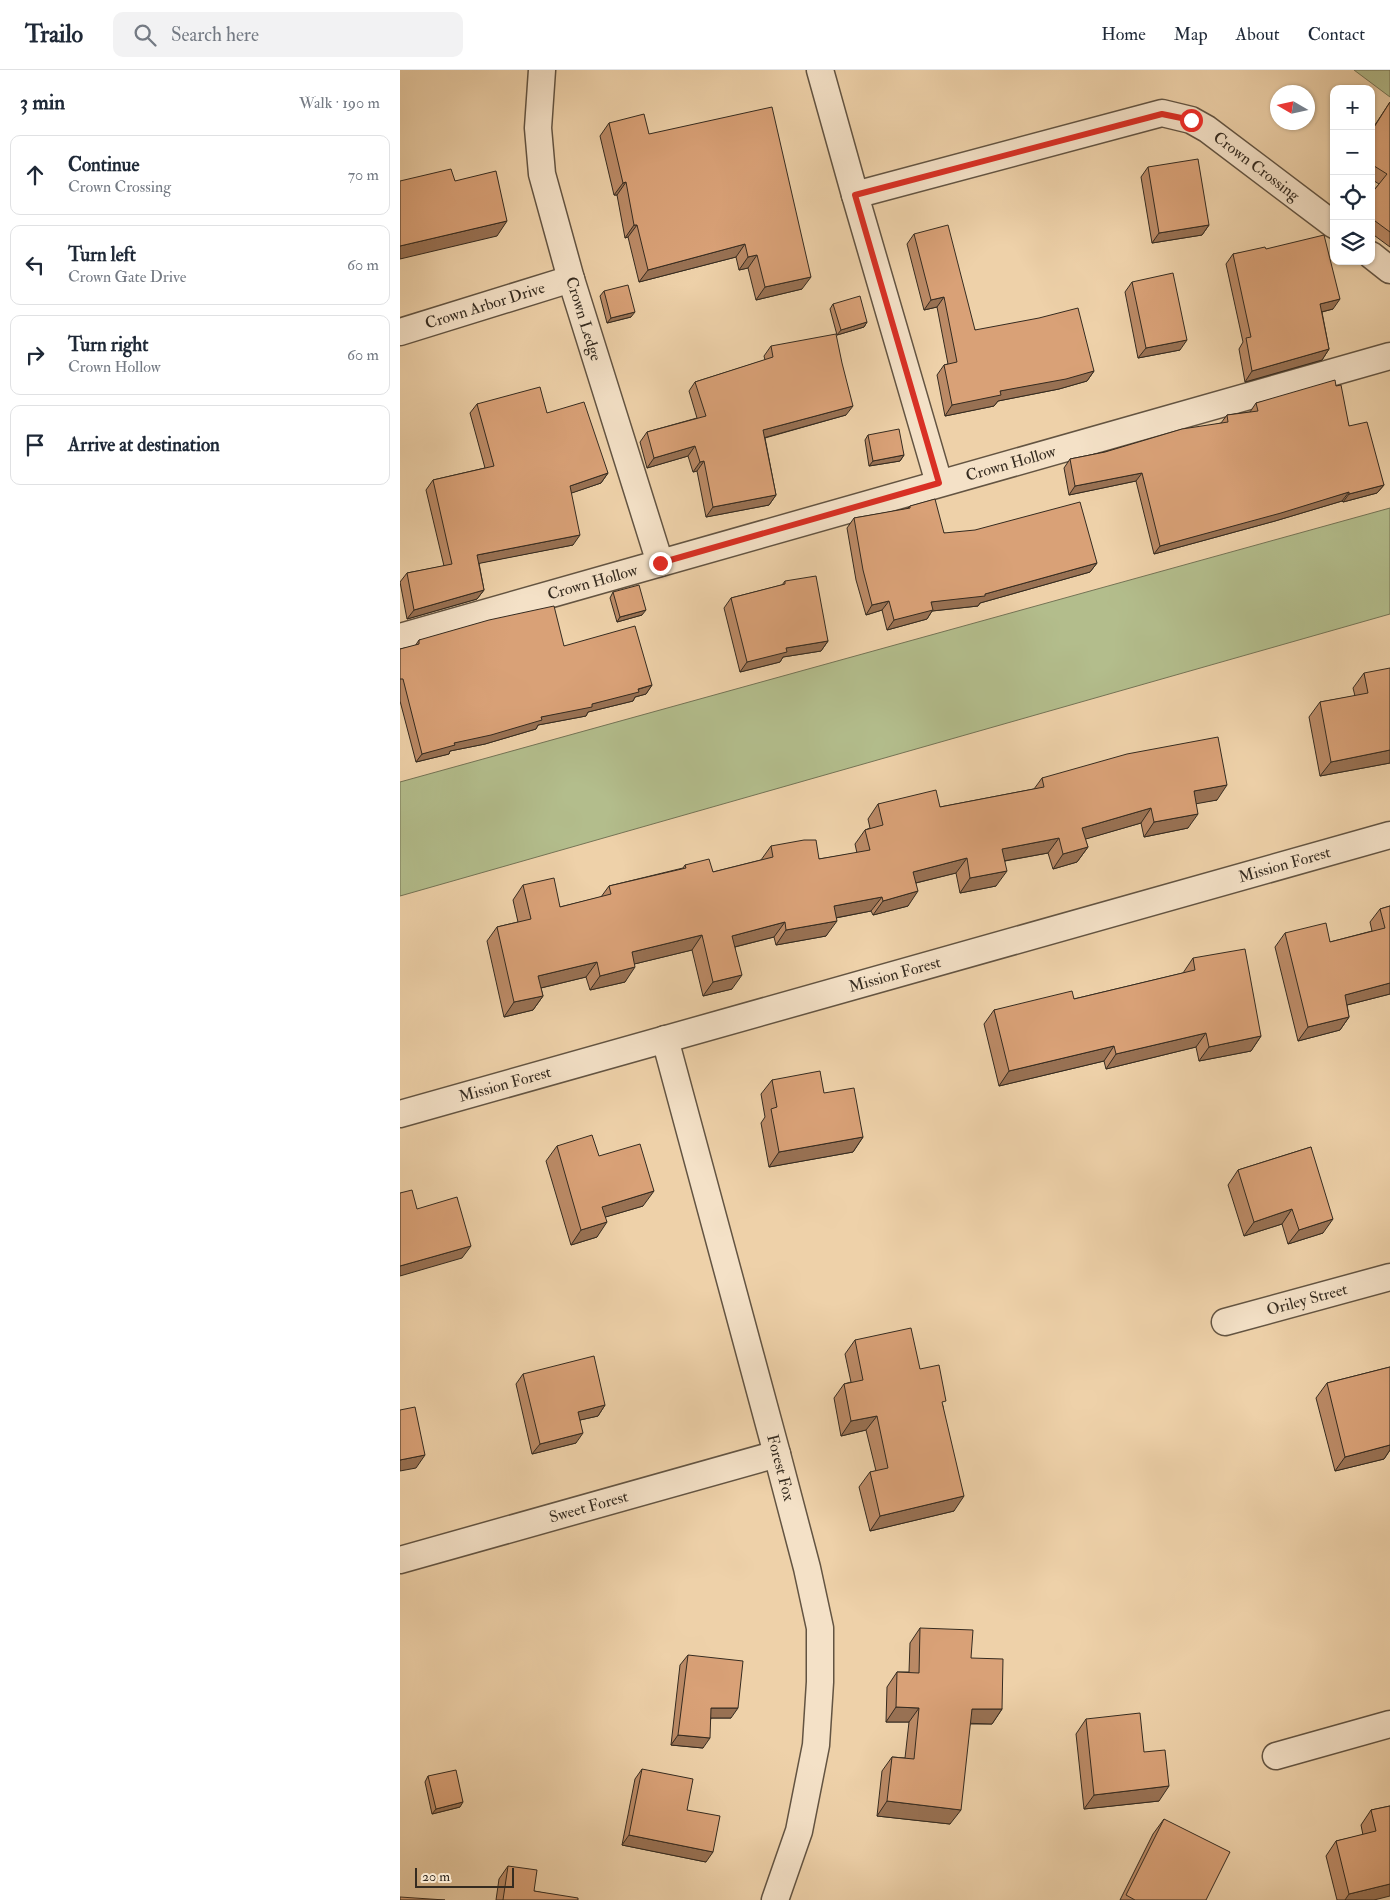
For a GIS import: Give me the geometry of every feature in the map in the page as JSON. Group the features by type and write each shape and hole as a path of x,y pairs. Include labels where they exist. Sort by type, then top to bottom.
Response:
{"street":[{"name":"Crown Ledge","path":"542,70 538,128 542,174 571,279 660,563"},
{"path":"820,70 939,483"},
{"name":"Crown Crossing","path":"855,195 1162,114 1191,120 1207,129 1330,222"},
{"path":"1375,257 1390,270"},
{"name":"Crown Arbor Drive","path":"400,332 571,279"},
{"name":"Crown Hollow","path":"400,637 1390,356"},
{"name":"Mission Forest","path":"400,1114 1390,835"},
{"name":"Forest Fox","path":"665,1039 777,1454 820,1628 820,1682 816,1745 799,1831 775,1900"},
{"name":"Oriley Street","path":"1225,1322 1390,1277"},
{"name":"Sweet Forest","path":"400,1560 777,1454"},
{"path":"1276,1756 1390,1724"}],"green space":[{"path":"1354,70 1390,70 1390,97"},
{"path":"1390,508 1390,614 400,896 400,782"}],"building":[{"path":"1390,102 1390,232 1375,221 1375,189 1387,174 1375,166 1375,126"},
{"path":"772,107 811,277 765,287 757,255 748,257 745,244 648,270 637,225 634,225 626,182 623,183 609,123 644,114 649,134"},
{"path":"1198,159 1209,225 1159,233 1148,167"},
{"path":"451,169 455,181 496,171 507,221 400,246 400,181"},
{"path":"948,225 975,330 1039,318 1078,308 1094,371 1066,379 1000,391 1001,395 952,405 944,365 957,362 944,297 931,300 914,234"},
{"path":"1324,235 1340,299 1320,304 1329,349 1252,371 1246,338 1251,337 1233,254 1265,247 1266,249"},
{"path":"1173,273 1187,340 1146,348 1132,282"},
{"path":"628,285 635,312 611,318 604,291"},
{"path":"860,296 867,322 841,330 833,304"},
{"path":"836,334 853,406 763,430 776,495 713,507 704,461 700,462 695,446 654,458 647,432 706,416 695,382 773,357 771,346"},
{"path":"1335,380 1336,386 1341,385 1349,426 1367,422 1384,485 1349,494 1349,492 1281,513 1160,546 1142,473 1075,486 1070,459 1105,452 1182,429 1228,422 1227,415 1258,411 1256,403"},
{"path":"540,387 547,413 584,402 608,473 570,486 580,535 477,555 484,590 414,610 407,573 452,564 433,480 494,466 477,404"},
{"path":"899,429 904,455 873,461 868,435"},
{"path":"935,499 944,533 975,530 1080,502 1097,563 985,594 985,596 931,602 933,610 894,620 889,601 872,605 863,570 854,518 910,508 910,506"},
{"path":"816,576 828,641 786,648 787,652 747,662 731,598 785,584 785,581"},
{"path":"639,585 646,610 620,617 613,592"},
{"path":"554,606 564,646 635,626 652,685 638,689 639,692 592,704 592,707 541,717 542,720 491,735 454,743 455,745 422,754 403,679 400,679 400,649 419,644 419,640 489,620"},
{"path":"1390,668 1390,750 1331,762 1320,702 1368,693 1364,673"},
{"path":"1218,737 1227,785 1194,791 1198,814 1154,822 1151,808 1082,828 1088,847 1063,854 1059,838 1002,849 1007,871 970,878 967,858 913,872 918,891 883,901 882,897 834,906 837,921 786,930 785,922 732,936 742,975 713,982 702,935 632,952 635,967 600,976 597,962 538,976 543,996 514,1002 497,927 531,919 523,885 554,878 560,907 611,894 609,886 686,868 685,865 709,859 713,872 773,857 771,846 804,840 816,840 819,859 870,850 865,830 883,825 878,804 936,790 940,807 1044,787 1042,778 1127,754"},
{"path":"1390,906 1390,983 1345,995 1349,1017 1308,1027 1285,933 1326,923 1330,942 1385,928 1380,909"},
{"path":"1245,949 1261,1036 1209,1047 1206,1033 1116,1054 1114,1046 1009,1071 994,1010 1072,991 1074,999 1195,970 1193,958"},
{"path":"820,1071 824,1093 854,1088 863,1137 779,1152 771,1109 777,1107 772,1080"},
{"path":"592,1135 599,1156 640,1144 654,1191 602,1207 607,1222 581,1230 557,1146"},
{"path":"1311,1147 1333,1219 1299,1230 1292,1209 1254,1222 1238,1170"},
{"path":"412,1190 417,1209 457,1197 471,1246 400,1266 400,1193"},
{"path":"911,1328 920,1369 939,1365 946,1401 942,1402 964,1496 880,1516 870,1472 888,1468 877,1416 851,1421 844,1384 863,1380 855,1340"},
{"path":"594,1356 605,1405 578,1412 583,1433 540,1444 523,1374"},
{"path":"1390,1367 1390,1445 1345,1457 1327,1383"},
{"path":"415,1407 425,1455 400,1460 400,1410"},
{"path":"920,1628 973,1630 971,1658 1003,1659 1002,1709 972,1709 961,1810 887,1801 892,1757 914,1759 919,1708 896,1707 897,1672 919,1673"},
{"path":"688,1655 743,1661 738,1708 711,1708 710,1738 678,1735"},
{"path":"1140,1713 1144,1752 1165,1750 1169,1786 1094,1795 1086,1719"},
{"path":"642,1769 693,1779 687,1810 720,1816 713,1852 629,1835"},
{"path":"456,1770 463,1802 436,1809 428,1776"},
{"path":"1390,1806 1390,1884 1349,1894 1336,1841 1376,1831 1371,1810"},
{"path":"1164,1819 1230,1852 1206,1900 1135,1900 1126,1895"},
{"path":"508,1866 537,1870 534,1891 578,1898 578,1900 503,1900"},
{"path":"400,1897 445,1900 400,1900"}],"route":[{"path":"660,563 939,483 855,195 1162,114 1191,120"}]}
